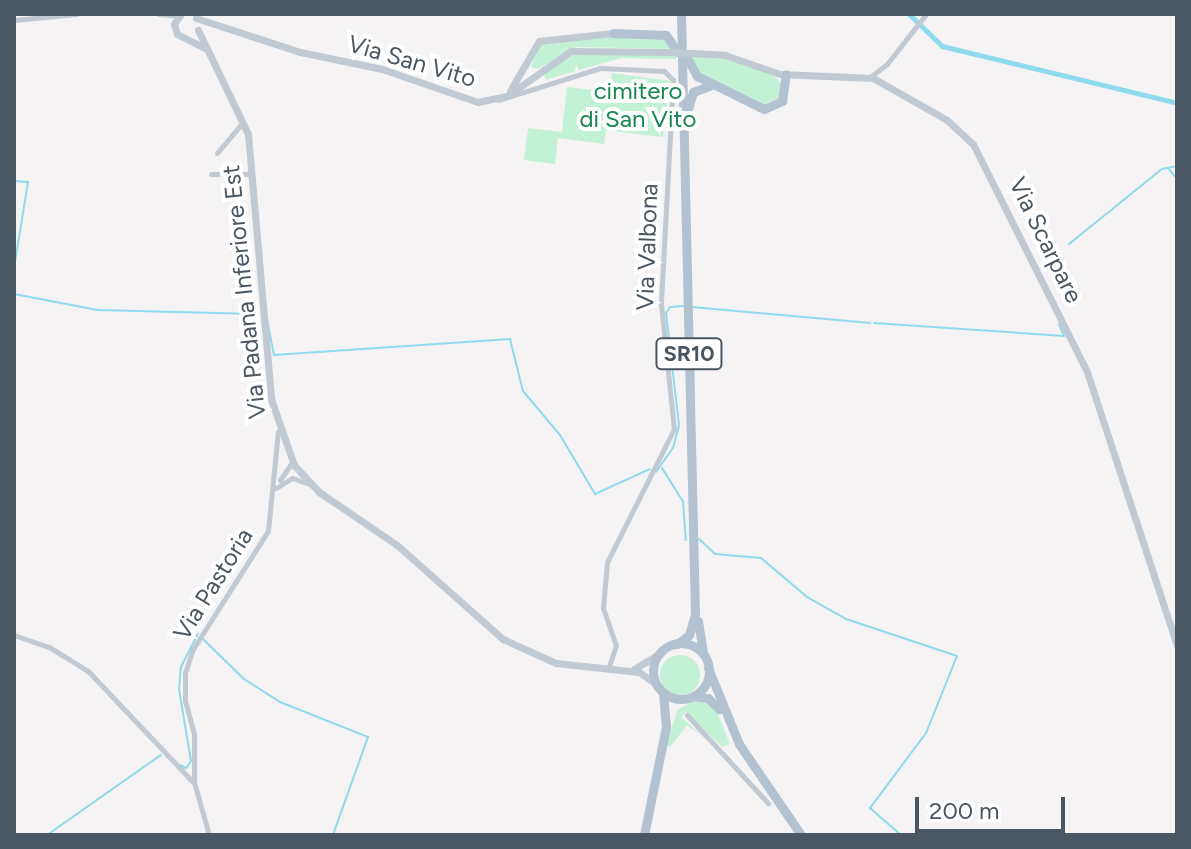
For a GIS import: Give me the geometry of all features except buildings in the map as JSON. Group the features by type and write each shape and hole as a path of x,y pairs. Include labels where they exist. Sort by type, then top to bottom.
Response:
{"main road":[{"path":"613,33 660,34 672,27 680,14"},
{"path":"680,14 689,68 714,86 770,109 783,98 786,74"},
{"name":"SR10","path":"677,644 693,628 695,602 680,14"},
{"path":"660,34 677,45 683,111"},
{"path":"684,147 690,98 699,88 714,86"},
{"name":"SR10","path":"695,602 704,657"},
{"path":"644,835 666,727 653,668 659,654 677,644 693,646 704,657 739,744 801,835"},
{"path":"666,727 690,697 705,685 708,668"},
{"path":"658,687 713,701 731,728"}],"street":[{"path":"14,20 77,14"},
{"path":"160,14 187,15"},
{"path":"160,14 185,38 209,50 213,35 227,31"},
{"path":"870,77 887,64 926,14"},
{"path":"174,28 187,15"},
{"path":"185,38 198,30 187,15"},
{"name":"Via San Vito","path":"187,15 216,28 382,69 467,100 500,99 578,50 692,53"},
{"name":"Via San Vito","path":"198,30 216,28"},
{"name":"Via Padana Inferiore Est","path":"198,30 244,121 252,174 262,320 278,431 292,462 313,487 397,545 503,639 556,663 643,673 658,687"},
{"path":"500,99 532,46 546,38 613,33"},
{"name":"Via Scarpare","path":"692,53 723,54 786,74 870,77 881,81 952,123 984,161 1087,372 1177,646"},
{"path":"526,59 546,85"},
{"path":"526,59 525,82 538,89"},
{"path":"881,81 887,64"},
{"name":"Via Valbona","path":"500,99 608,67 664,71 674,83 661,304 674,432 620,528 607,562 604,612 616,643 608,671"},
{"path":"217,153 244,121"},
{"path":"211,174 252,174"},
{"name":"Via Pastoria","path":"209,835 194,782 194,734 184,693 189,657 264,542 275,491 278,431"},
{"path":"277,470 282,462 292,462"},
{"name":"Via Pastoria","path":"275,491 292,462"},
{"path":"275,491 295,478 313,487"},
{"path":"14,635 49,647 88,671 194,782"},
{"name":"Via Padana Inferiore Est","path":"629,671 659,654"},
{"path":"687,715 725,754 737,773 768,803"},
{"path":"725,754 739,744"}],"green space":[{"path":"573,36 663,36 676,49 576,47 538,69 531,67 539,44"},
{"path":"576,53 676,56 676,59 621,58 579,70 576,64 575,71 546,80 543,73"},
{"path":"689,56 723,58 773,75 782,84 781,97 762,105 704,78"},
{"name":"cimitero di San Vito","path":"612,73 670,81 663,137 606,130 604,144 558,138 555,164 524,160 528,128 562,132 567,87 609,92"},
{"path":"680,655 694,661 700,675 694,689 680,695 666,689 660,675 666,661"},
{"path":"701,698 715,707 730,744 722,747 686,712 681,717 706,739 687,725 670,747 666,744 678,709"}],"waterway":[{"path":"909,14 942,46 1177,103"},
{"path":"1069,244 1162,169 1177,166"},
{"path":"1168,168 1177,179"},
{"path":"14,181 28,182 14,268"},
{"path":"14,294 97,310 257,314"},
{"path":"656,472 673,448 679,425 666,313 670,307 683,306"},
{"path":"692,307 870,323"},
{"path":"266,314 274,355 510,339 523,391 560,435 595,494 650,469"},
{"path":"874,323 1064,336 1059,324"},
{"path":"662,468 683,501 686,540"},
{"path":"699,539 715,554 761,558 807,597 846,619 957,656 926,733 870,808 901,835"},
{"path":"180,765 186,768 191,761 179,689 181,667 198,634"},
{"path":"202,638 244,679 280,702 368,737 333,835"},
{"path":"47,835 161,755"}]}
